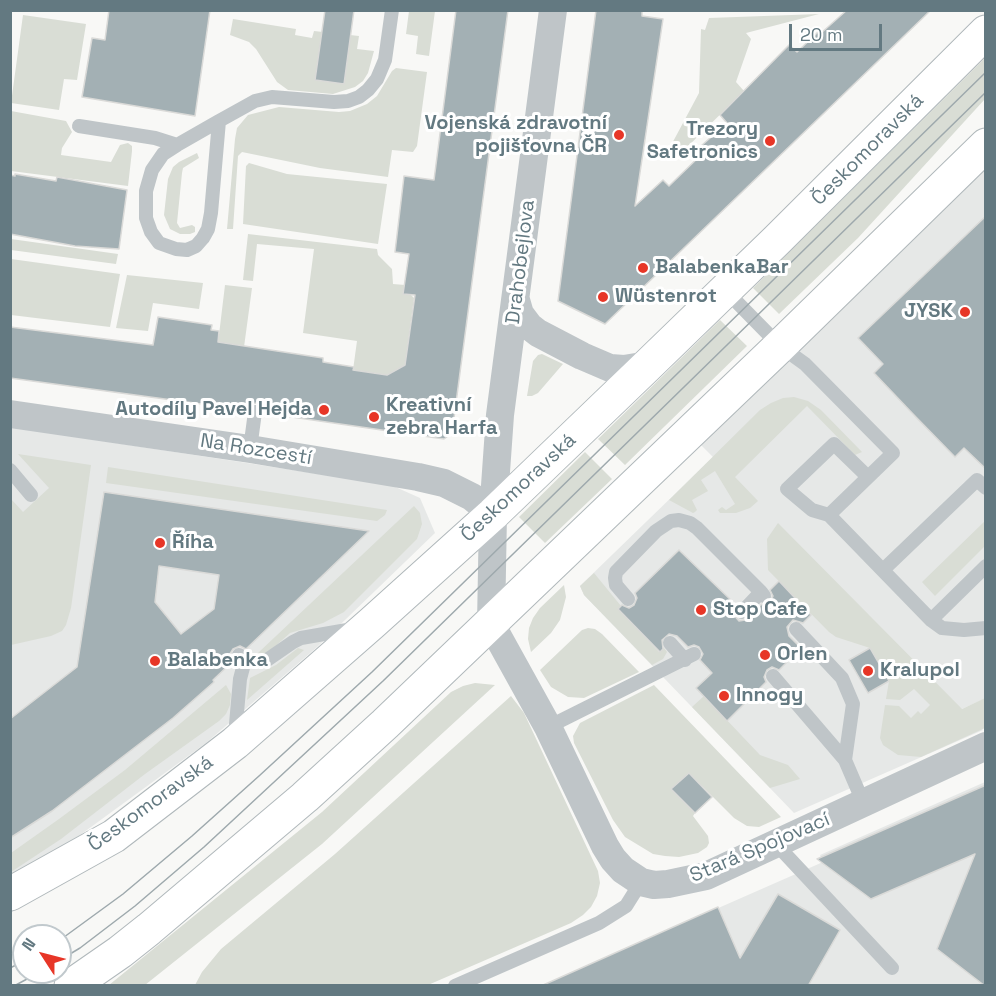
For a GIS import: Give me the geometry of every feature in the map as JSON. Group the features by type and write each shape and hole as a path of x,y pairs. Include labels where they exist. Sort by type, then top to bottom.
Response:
{"main road":[{"name":"Českomoravská","path":"10,894 114,836 235,743 372,623 493,514 648,365 986,32"},
{"path":"71,986 127,946 305,797 491,624 986,145"}],"street":[{"name":"Drahobejlova","path":"491,624 493,514 500,415 553,10"},
{"path":"516,300 520,314 529,326 582,356 610,368 624,369 648,365"},
{"name":"Na Rozcestí","path":"10,414 250,449 418,477 444,483 472,497 493,514"},
{"path":"491,624 548,727 609,853 623,870 641,882"},
{"name":"Stará Spojovací","path":"641,882 654,885 668,884 706,876 986,746"}],"lane":[{"path":"219,121 208,229 196,246 187,250 159,243 151,232 146,218 146,191 152,170 163,154 177,145 219,121 255,101 272,97 333,102 348,101 359,97 377,79 385,60 392,10"},
{"path":"80,126 155,138 177,145"},
{"path":"725,290 780,346 805,364 892,453 829,514"},
{"path":"250,449 255,412"},
{"path":"868,477 834,444 787,489 812,510 829,514 931,620 942,628 964,630 986,628"},
{"path":"10,470 31,495"},
{"path":"883,570 977,480 986,488"},
{"path":"628,599 616,585 615,578 622,565 657,531 671,521 680,520 690,523 704,534 762,594 742,612"},
{"path":"931,620 986,566"},
{"path":"235,743 242,658 264,662 301,638 372,623"},
{"path":"796,629 842,678 853,704 845,760"},
{"path":"548,727 690,657 670,643"},
{"path":"773,676 845,760 863,802"},
{"path":"775,843 892,968"},
{"path":"455,986 599,923 626,906 641,882"}],"shaded area":[{"path":"409,11 435,11 429,56 416,54 418,36 406,34"},
{"path":"819,14 746,33 751,39 736,82 744,91 676,158 668,151 699,93 701,29 705,30 709,18"},
{"path":"23,15 86,24 77,80 64,79 59,110 11,103"},
{"path":"233,19 296,29 295,35 312,38 314,31 359,36 357,49 374,51 368,73 355,87 333,94 288,90 277,82 249,42 230,35","holes":["318,58 347,62 344,84 315,80"]},
{"path":"985,58 985,99 858,238 779,314 753,288"},
{"path":"396,68 427,72 417,146 413,152 392,150 388,177 320,168 242,152 238,156 233,229 227,229 237,128 248,115 279,107 350,111 367,104 377,96"},
{"path":"11,111 66,121 72,132 62,148 61,155 111,162 120,145 128,143 132,146 132,151 128,186 11,171"},
{"path":"197,153 199,158 183,168 177,223 180,228 192,225 195,227 195,232 180,234 170,229 164,215 168,179 173,167"},
{"path":"249,163 287,174 387,184 378,244 243,224 246,166"},
{"path":"985,166 986,698 962,709 983,730 794,813 584,595 580,586 713,457 699,443"},
{"path":"248,234 377,249 378,255 392,269 393,284 405,285 404,294 414,298 405,365 387,375 353,370 357,341 303,333 314,249 257,244 253,281 243,280"},
{"path":"11,239 118,254 116,264 11,250"},
{"path":"11,259 120,274 110,327 11,315"},
{"path":"127,275 203,283 199,309 153,303 148,331 116,328"},
{"path":"225,285 252,288 244,347 218,343"},
{"path":"720,320 747,346 625,465 598,439"},
{"path":"542,354 563,364 538,393 527,396 533,361"},
{"path":"794,397 808,401 821,410 862,452 855,455 807,406 735,477 758,501 750,508 736,513 720,513 718,510 722,507 726,510 735,504 715,471 701,480 708,491 692,500 697,510 695,512 669,500 760,410 783,398"},
{"path":"11,427 391,485 420,498 435,533 316,648 206,743 65,846 11,879"},
{"path":"585,452 612,479 545,543 519,517"},
{"path":"18,454 91,465 71,608 66,625 62,631 51,636 11,645 11,499 23,512 49,488"},
{"path":"108,467 387,510 385,515 377,521 106,483"},
{"path":"414,506 420,513 422,524 417,539 344,612 323,623 290,633 271,650 258,653"},
{"path":"985,521 985,546 935,596 922,582"},
{"path":"778,523 962,709 985,698 985,728 921,757 898,755 883,745 880,738 885,705 899,706 911,718 918,711 921,714 930,705 914,689 900,700 886,699 889,681 870,648 836,637 829,632 768,570 767,539"},
{"path":"594,573 621,606 618,609 659,652 664,648 667,652 663,659 652,665 584,595 580,586"},
{"path":"564,585 566,597 560,620 551,633 531,652 528,639 533,618"},
{"path":"595,629 602,634 639,672 584,698 568,697 551,687 540,670 582,630"},
{"path":"298,648 304,650 247,700 250,678 276,665"},
{"path":"475,683 495,685 322,844 145,985 109,985 322,812 451,692"},
{"path":"226,685 231,694 230,705 226,714 219,721 145,774 61,839 11,872 11,853 125,770"},
{"path":"654,685 781,817 759,827 747,826 734,818 689,773 672,789 695,813 693,816 708,836 707,847 698,853 679,857 665,856 653,854 625,837 613,820 574,743 573,736 580,723"},
{"path":"511,696 524,713 598,871 600,883 597,896 583,915 571,923 428,985 195,985 202,972 221,949 335,854"},
{"path":"704,696 760,755 788,765 800,779 770,788 692,707"},
{"path":"985,782 985,985 541,986 823,862 820,855"}],"building":[{"path":"109,10 210,10 195,116 82,97 92,38 105,40"},
{"path":"325,10 354,10 344,84 315,80"},
{"path":"456,10 508,10 452,433 444,439 264,413 263,408 257,403 251,404 246,410 10,378 10,327 153,345 158,317 212,325 211,330 219,331 218,342 323,358 323,362 354,367 353,370 387,375 405,365 415,295 403,294 409,254 395,252 404,176 434,180"},
{"path":"596,10 642,10 642,16 663,19 635,206 663,180 669,186 705,151 701,146 727,123 720,115 789,45 797,52 818,32 820,34 847,10 931,10 605,324 558,301"},
{"path":"15,174 56,181 57,177 127,190 119,249 75,246 10,234 10,175 15,176"},
{"path":"986,216 986,469 964,448 955,457 874,373 883,364 858,338"},
{"name":"Balabenka","path":"104,492 369,531 246,649 240,646 233,649 230,654 233,661 213,680 214,682 173,718 52,811 10,838 10,719 77,667","holes":["159,566 219,575 214,609 181,634 155,602"]},
{"path":"679,550 736,605 733,614 739,621 745,620 762,604 770,603 773,596 770,590 779,581 811,615 803,623 793,620 787,627 789,636 801,648 779,670 772,667 767,670 764,677 766,682 727,721 696,688 712,673 700,660 703,654 699,647 694,645 688,647 677,636 669,634 662,640 663,649 660,652 618,609 622,605 629,608 634,605 637,598 635,593"},
{"path":"870,648 889,681 868,693 849,660"},
{"path":"689,773 712,797 695,813 671,789"},
{"path":"986,785 985,986 937,949 975,854 871,899 817,859"},
{"path":"778,894 840,930 808,986 541,986 718,907 740,958"}],"tram line":[{"path":"72,931 123,894 192,836 372,672 986,72"},
{"path":"72,953 135,906 204,847 383,681 986,92"},
{"path":"14,986 18,984"}],"place":[{"name":"Vojenská zdravotní pojišťovna ČR","path":"619,135"},
{"name":"Trezory Safetronics","path":"770,141"},
{"name":"BalabenkaBar","path":"643,268"},
{"name":"Wüstenrot","path":"603,297"},
{"name":"JYSK","path":"965,312"},
{"name":"Autodíly Pavel Hejda","path":"324,410"},
{"name":"Kreativní zebra Harfa","path":"374,417"},
{"name":"Říha","path":"160,543"},
{"name":"Stop Cafe","path":"701,610"},
{"name":"Orlen","path":"765,655"},
{"name":"Balabenka","path":"155,661"},
{"name":"Kralupol","path":"868,671"},
{"name":"Innogy","path":"724,696"}]}
